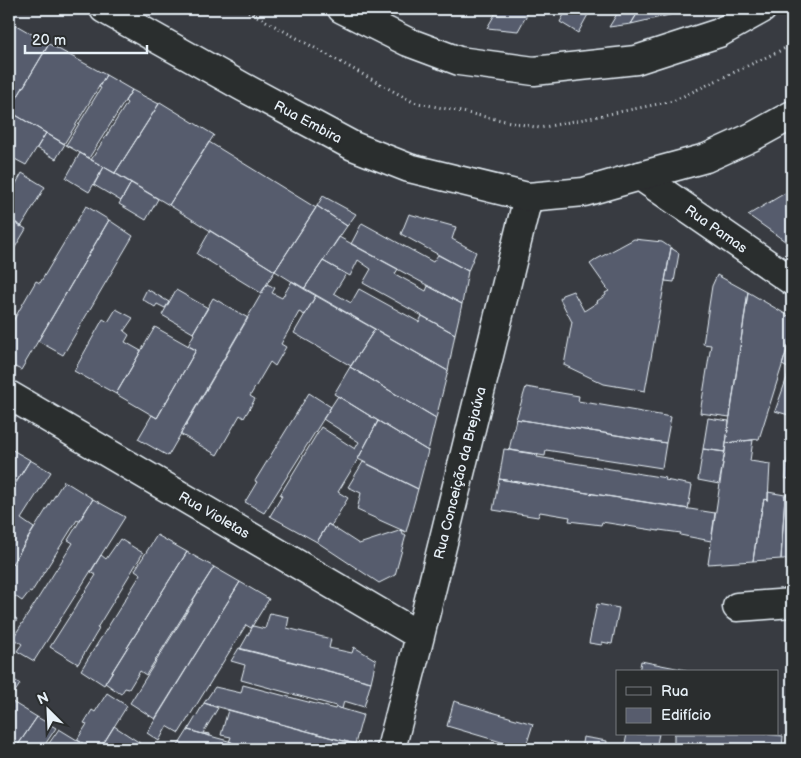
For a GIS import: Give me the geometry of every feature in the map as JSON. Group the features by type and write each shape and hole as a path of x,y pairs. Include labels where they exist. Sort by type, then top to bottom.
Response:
{"street":[{"name":"Rua Embira","path":"104,9 353,146 409,168 528,196 584,192 706,158 752,137 792,115"},
{"path":"342,9 408,42 459,61 534,71 636,60 719,33 762,9"},
{"name":"Rua Pamas","path":"640,176 792,281"},
{"name":"Rua Conceição da Brejaúva","path":"391,749 528,196"},
{"name":"Rua Violetas","path":"9,395 420,636"},
{"path":"737,607 792,603"}],"building":[{"path":"498,9 530,9 518,31 487,28"},
{"path":"567,9 591,9 578,33 560,22"},
{"path":"620,9 640,9 631,24 609,27"},
{"path":"640,9 695,9 631,24"},
{"path":"9,21 49,44 9,111"},
{"path":"49,44 106,75 64,144 9,111"},
{"path":"106,75 132,90 89,158 66,145 101,88 99,87"},
{"path":"132,90 159,104 115,173 91,160 127,103 125,101"},
{"path":"160,102 214,135 169,205 115,173"},
{"path":"9,111 46,133 26,165 9,156"},
{"path":"46,133 65,144 56,159 37,148"},
{"path":"209,142 316,208 275,271 169,205"},
{"path":"80,153 104,167 89,192 66,178"},
{"path":"104,167 131,183 121,201 94,185"},
{"path":"22,173 45,187 21,227 9,219 9,196"},
{"path":"131,183 158,199 146,220 119,204"},
{"path":"792,189 792,246 748,215"},
{"path":"323,196 356,214 347,226 317,206"},
{"path":"86,206 109,220 21,370 9,364 9,328 36,281 40,283"},
{"path":"317,206 347,226 304,289 275,271"},
{"path":"409,214 456,227 452,239 476,252 468,271 401,234"},
{"path":"109,220 133,236 63,355 38,341"},
{"path":"13,221 26,229 10,256 15,260 9,269 9,228"},
{"path":"362,223 433,262 438,255 468,271 462,304 351,244"},
{"path":"210,231 275,271 261,293 197,254"},
{"path":"339,237 398,269 395,274 426,291 428,286 462,304 455,334 363,283 371,269 358,260 350,276 323,261"},
{"path":"634,239 662,242 671,248 645,391 604,384 564,365 572,322 560,299 562,295 573,291 584,311 598,302 609,291 590,264"},
{"path":"671,248 679,253 674,282 665,281"},
{"path":"323,261 346,274 334,293 351,303 359,289 419,322 422,316 455,334 448,371 304,289"},
{"path":"717,275 748,292 730,417 700,413 711,345 703,344 712,286"},
{"path":"292,281 316,295 305,315 299,312 281,344 286,347 275,366 270,362 250,396 255,399 244,418 240,415 217,455 180,434 267,284 275,288 272,293 282,298"},
{"path":"147,289 169,302 165,308 157,304 155,307 142,299"},
{"path":"176,290 208,308 193,333 162,315"},
{"path":"748,292 792,318 792,334 759,439 726,443"},
{"path":"316,295 375,329 351,366 294,333"},
{"path":"213,298 248,318 168,456 138,439 152,415 157,418 196,350 188,346 193,333"},
{"path":"116,309 133,318 124,331 129,335 125,342 141,351 116,394 74,371 103,319 108,322"},
{"path":"155,327 196,350 157,418 116,394"},
{"path":"375,329 448,371 436,418 350,367"},
{"path":"792,334 792,416 775,411 790,369 782,365"},
{"path":"350,367 436,418 428,451 334,394"},
{"path":"526,387 579,396 578,401 671,417 666,443 516,419"},
{"path":"309,393 331,407 264,513 245,502 257,482 255,481"},
{"path":"338,396 378,421 338,492 348,498 331,526 328,524 317,542 270,516 282,496 280,495 321,427 355,449 359,442 323,419"},
{"path":"708,418 729,421 725,452 703,449"},
{"path":"516,419 666,443 662,468 546,450 545,456 509,450"},
{"path":"378,421 428,451 418,489 358,459"},
{"path":"792,431 792,461 787,463 790,433"},
{"path":"753,440 750,461 770,464 768,500 764,499 759,519 753,561 708,564 726,443"},
{"path":"9,448 30,460 9,494"},
{"path":"504,449 538,454 537,457 666,478 665,480 692,485 688,509 499,479"},
{"path":"703,449 725,452 719,484 698,480"},
{"path":"30,460 51,472 21,519 34,528 9,569 9,494"},
{"path":"792,461 792,478 786,479 787,463"},
{"path":"363,462 418,489 406,532 357,510 361,493 348,487"},
{"path":"499,479 715,513 711,541 680,535 681,533 602,522 601,525 569,521 570,517 540,512 538,517 493,510"},
{"path":"64,481 93,499 79,521 77,520 31,593 29,592 22,601 9,592 9,569"},
{"path":"768,492 785,495 781,559 753,561 759,519 764,499 768,500"},
{"path":"792,494 792,559 781,559 785,495"},
{"path":"93,499 125,517 34,661 17,651 22,644 13,638 73,543 68,540"},
{"path":"328,524 359,544 402,530 403,535 406,535 395,575 379,583 317,542"},
{"path":"157,535 187,552 104,685 81,670 141,574 135,570"},
{"path":"120,539 143,553 97,628 99,629 78,664 50,647 96,575 91,572 101,555 106,559"},
{"path":"187,552 214,567 146,675 140,671 129,689 125,688 121,694 105,683"},
{"path":"214,567 240,582 155,719 130,703"},
{"path":"240,582 269,599 251,628 246,625 179,733 167,726 159,741 147,733"},
{"path":"597,604 619,608 612,644 602,642 602,645 589,643"},
{"path":"270,613 289,617 287,628 331,639 329,648 352,653 354,647 376,660 371,682 240,649 253,626 265,629"},
{"path":"9,614 17,619 9,633"},
{"path":"239,648 371,682 364,707 344,701 342,709 241,680 245,665 231,661"},
{"path":"641,661 686,670 639,670"},
{"path":"9,676 20,684 9,701"},
{"path":"243,685 363,715 355,744 204,703 215,687 241,693"},
{"path":"107,693 127,706 100,749 93,749 77,740 87,724 84,723 92,710 95,712"},
{"path":"9,700 37,717 15,749 9,749"},
{"path":"454,701 533,724 525,749 447,726"},
{"path":"204,703 218,708 203,733 210,734 210,736 188,730"},
{"path":"228,710 355,744 354,749 258,749 229,742 231,737 221,735"},
{"path":"37,717 56,728 42,749 23,749 18,745"},
{"path":"114,726 140,743 137,749 100,749"},
{"path":"59,729 88,746 86,749 45,749"},
{"path":"188,730 232,742 232,745 249,749 176,749"},
{"path":"627,736 659,736 656,748 661,749 624,749"},
{"path":"674,736 783,736 782,749 674,749"},
{"path":"583,737 607,741 606,749 581,749"}]}
